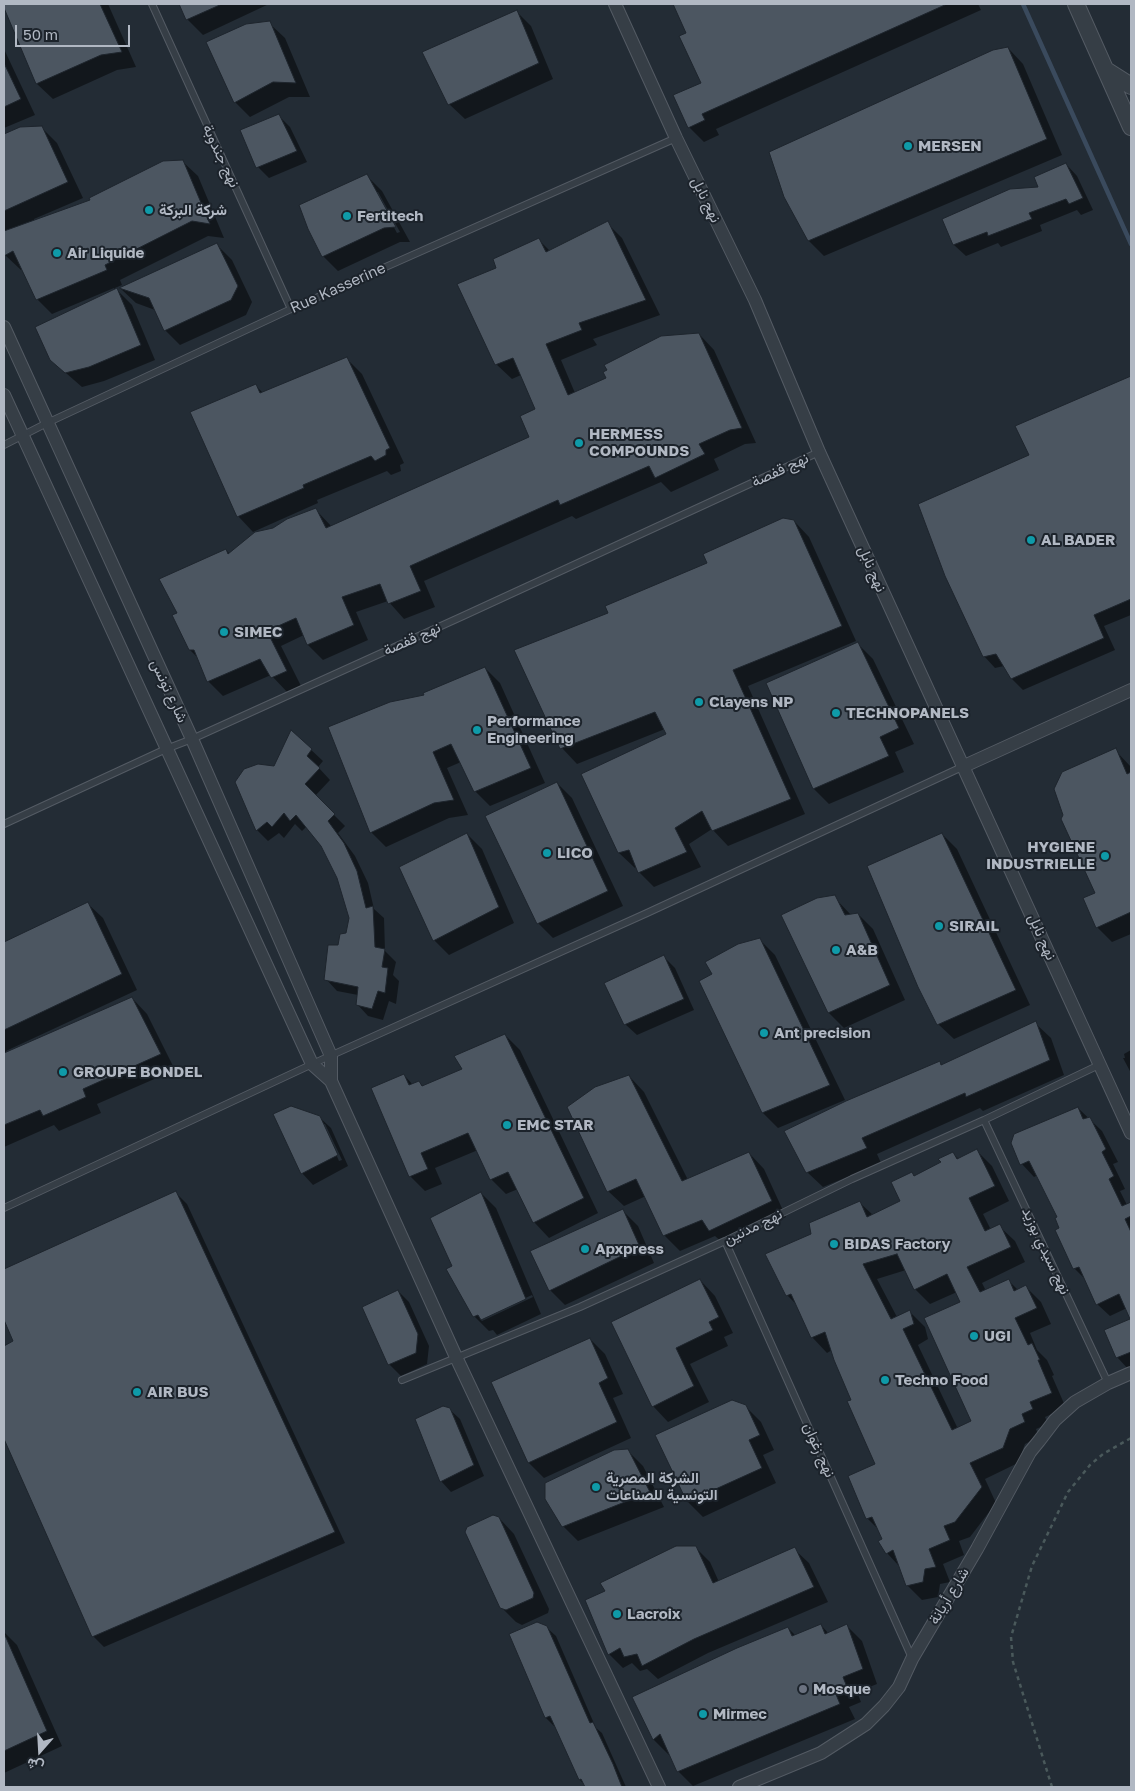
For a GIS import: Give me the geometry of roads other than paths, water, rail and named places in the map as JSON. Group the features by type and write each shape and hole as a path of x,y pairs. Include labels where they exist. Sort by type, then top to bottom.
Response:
{"street":[{"name":"نهج نابل","path":"615,4 676,138 754,300 819,452 1131,1133"},
{"path":"1076,4 1130,120"},
{"path":"1106,70 1131,86"},
{"name":"شارع تونس","path":"4,327 46,423 192,739 331,1056"},
{"name":"شارع تونس","path":"4,395 312,1064"},
{"path":"962,767 1131,690"},
{"path":"331,1056 331,1081"},
{"path":"312,1064 331,1081 456,1357 659,1787"},
{"name":"شارع أريانة","path":"739,1787 821,1753 866,1724 884,1706 899,1688 912,1659 1035,1446 1055,1420 1075,1402 1108,1382 1131,1374"}],"lane":[{"name":"نهج جندوبة","path":"152,4 292,309"},
{"name":"Rue Kasserine","path":"4,445 46,423 292,309 676,138"},
{"name":"نهج قفصة","path":"4,824 166,748 192,739 819,452"},
{"path":"4,1208 312,1064 647,913 962,767"},
{"name":"نهج مدنين","path":"402,1380 580,1307 1099,1065"},
{"name":"نهج سيدي بوزيد","path":"984,1120 1108,1382"},
{"name":"نهج زغوان","path":"726,1240 912,1659"}],"waterway":[{"path":"1023,4 1131,244"}],"place":[{"name":"MERSEN","path":"908,146"},
{"name":"شركة البركة","path":"149,210"},
{"name":"Fertitech","path":"347,216"},
{"name":"Air Liquide","path":"57,253"},
{"name":"HERMESS COMPOUNDS","path":"579,443"},
{"name":"AL BADER","path":"1031,540"},
{"name":"SIMEC","path":"224,632"},
{"name":"Clayens NP","path":"699,702"},
{"name":"TECHNOPANELS","path":"836,713"},
{"name":"Performance Engineering","path":"477,730"},
{"name":"LICO","path":"547,853"},
{"name":"HYGIENE INDUSTRIELLE","path":"1105,856"},
{"name":"SIRAIL","path":"939,926"},
{"name":"A&B","path":"836,950"},
{"name":"Ant precision","path":"764,1033"},
{"name":"GROUPE BONDEL","path":"63,1072"},
{"name":"EMC STAR","path":"507,1125"},
{"name":"BIDAS Factory","path":"834,1244"},
{"name":"Apxpress","path":"585,1249"},
{"name":"UGI","path":"974,1336"},
{"name":"Techno Food","path":"885,1380"},
{"name":"AIR BUS","path":"137,1392"},
{"name":"الشركة المصرية التونسية للصناعات","path":"596,1487"},
{"name":"Lacroix","path":"617,1614"},
{"name":"Mosque","path":"803,1689"},
{"name":"Mirmec","path":"703,1714"}]}
